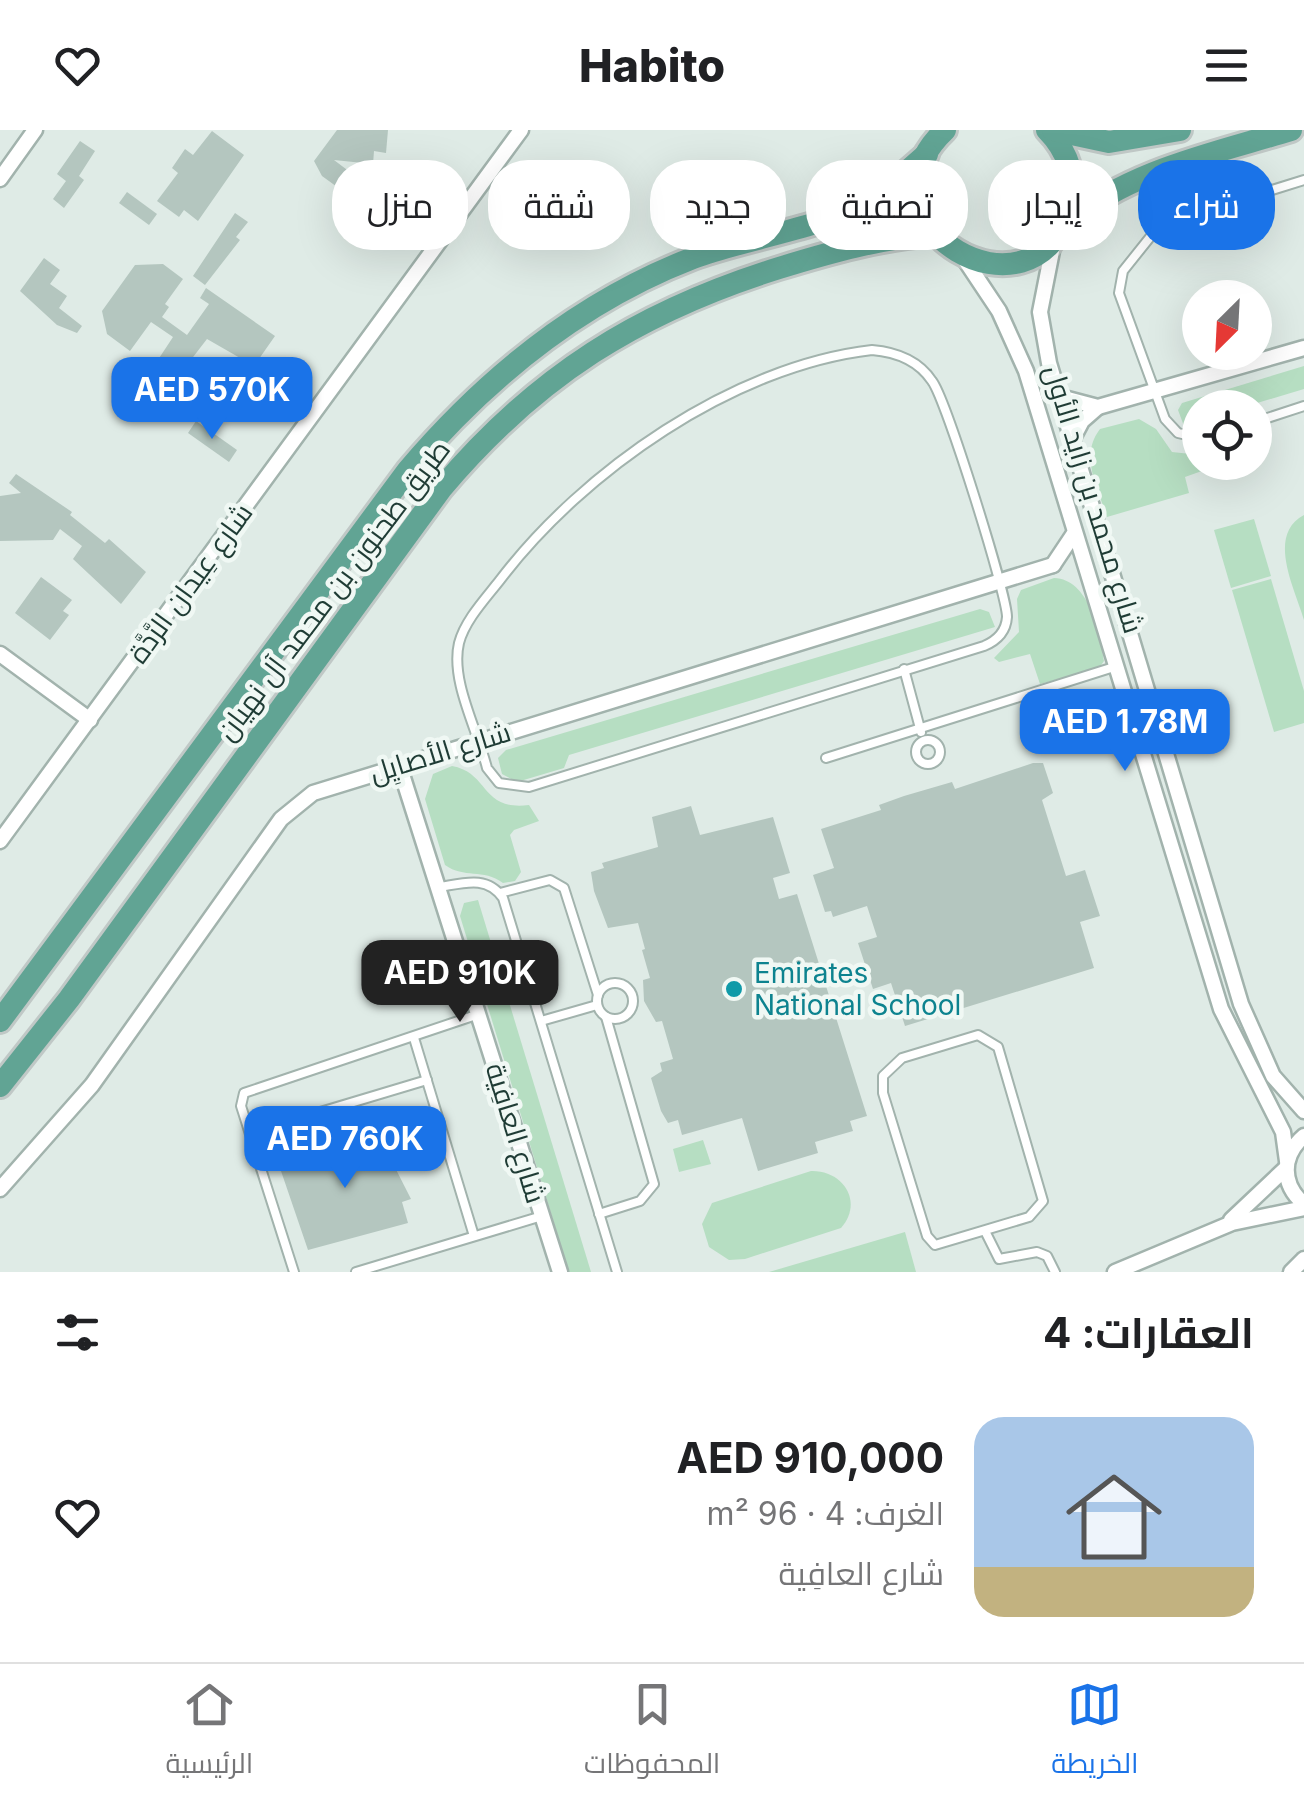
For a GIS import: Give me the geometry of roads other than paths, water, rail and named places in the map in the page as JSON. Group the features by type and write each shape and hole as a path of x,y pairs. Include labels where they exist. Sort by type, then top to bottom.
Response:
{"main road":[{"path":"1050,130 1110,142 1180,130"},
{"path":"1050,130 1067,160"},
{"path":"1118,188 1138,178 1291,130"},
{"path":"924,160 943,131"},
{"name":"طريق طحنون بن محمد آل نهيان","path":"0,1021 408,470 456,415 558,329 615,295 705,254 866,202 926,154"},
{"name":"طريق طحنون بن محمد آل نهيان","path":"0,1086 69,999 440,489 512,412 584,356 697,296 840,250"},
{"path":"954,250 963,257 988,264 1013,262 1040,250"}],"street":[{"path":"0,180 36,130"},
{"name":"شارع عِيدان الرَّدَّة","path":"0,842 521,130"},
{"name":"شارع محمد بن زايد الأول","path":"1053,250 1045,273 1040,312 1072,440 1241,1004 1273,1076 1304,1111"},
{"name":"شارع محمد بن زايد الأول","path":"963,257 999,311 1026,372 1221,1008 1240,1054 1283,1132 1290,1188 1304,1206"},
{"path":"1060,398 1098,407 1304,348"},
{"path":"1072,440 1082,421 1098,407"},
{"path":"1074,536 1053,565 1086,577"},
{"name":"شارع الأصايِل","path":"0,1189 92,1085 281,819 304,799 332,784 1053,565"},
{"path":"0,654 90,720"},
{"name":"شارع العافِية","path":"399,765 560,1272"},
{"path":"1208,1233 1246,1209 1286,1165 1304,1136"},
{"path":"1115,1272 1208,1233 1257,1216 1304,1206"},
{"path":"1291,1272 1304,1258"}],"lane":[{"path":"1182,432 1170,428 1154,394 1119,293 1126,266 1170,222 1304,180"},
{"path":"872,350 896,354 926,372 938,391 999,579 1007,618 993,642 904,669 529,788 508,788 492,776 459,674 459,644 514,562 562,509 639,446 722,399 798,370 872,350"},
{"path":"1272,416 1304,406"},
{"path":"826,758 1114,668"},
{"path":"904,669 923,740"},
{"path":"440,887 478,881 500,893 550,880 564,888 654,1184 640,1202 599,1214"},
{"path":"500,893 617,1272"},
{"path":"541,1021 598,1000 612,984 624,986 632,995 628,1013 618,1019 606,1017"},
{"path":"294,1272 241,1106 249,1089 479,1014"},
{"path":"978,1035 998,1048 1043,1194 1036,1214 985,1230 939,1245 929,1240 882,1084 894,1062 978,1035"},
{"path":"414,1038 474,1236"},
{"path":"250,1133 426,1080"},
{"path":"356,1272 542,1216"},
{"path":"985,1230 999,1259 1037,1252 1047,1256 1054,1272"}],"place":[{"name":"Emirates National School","path":"734,989"}]}
